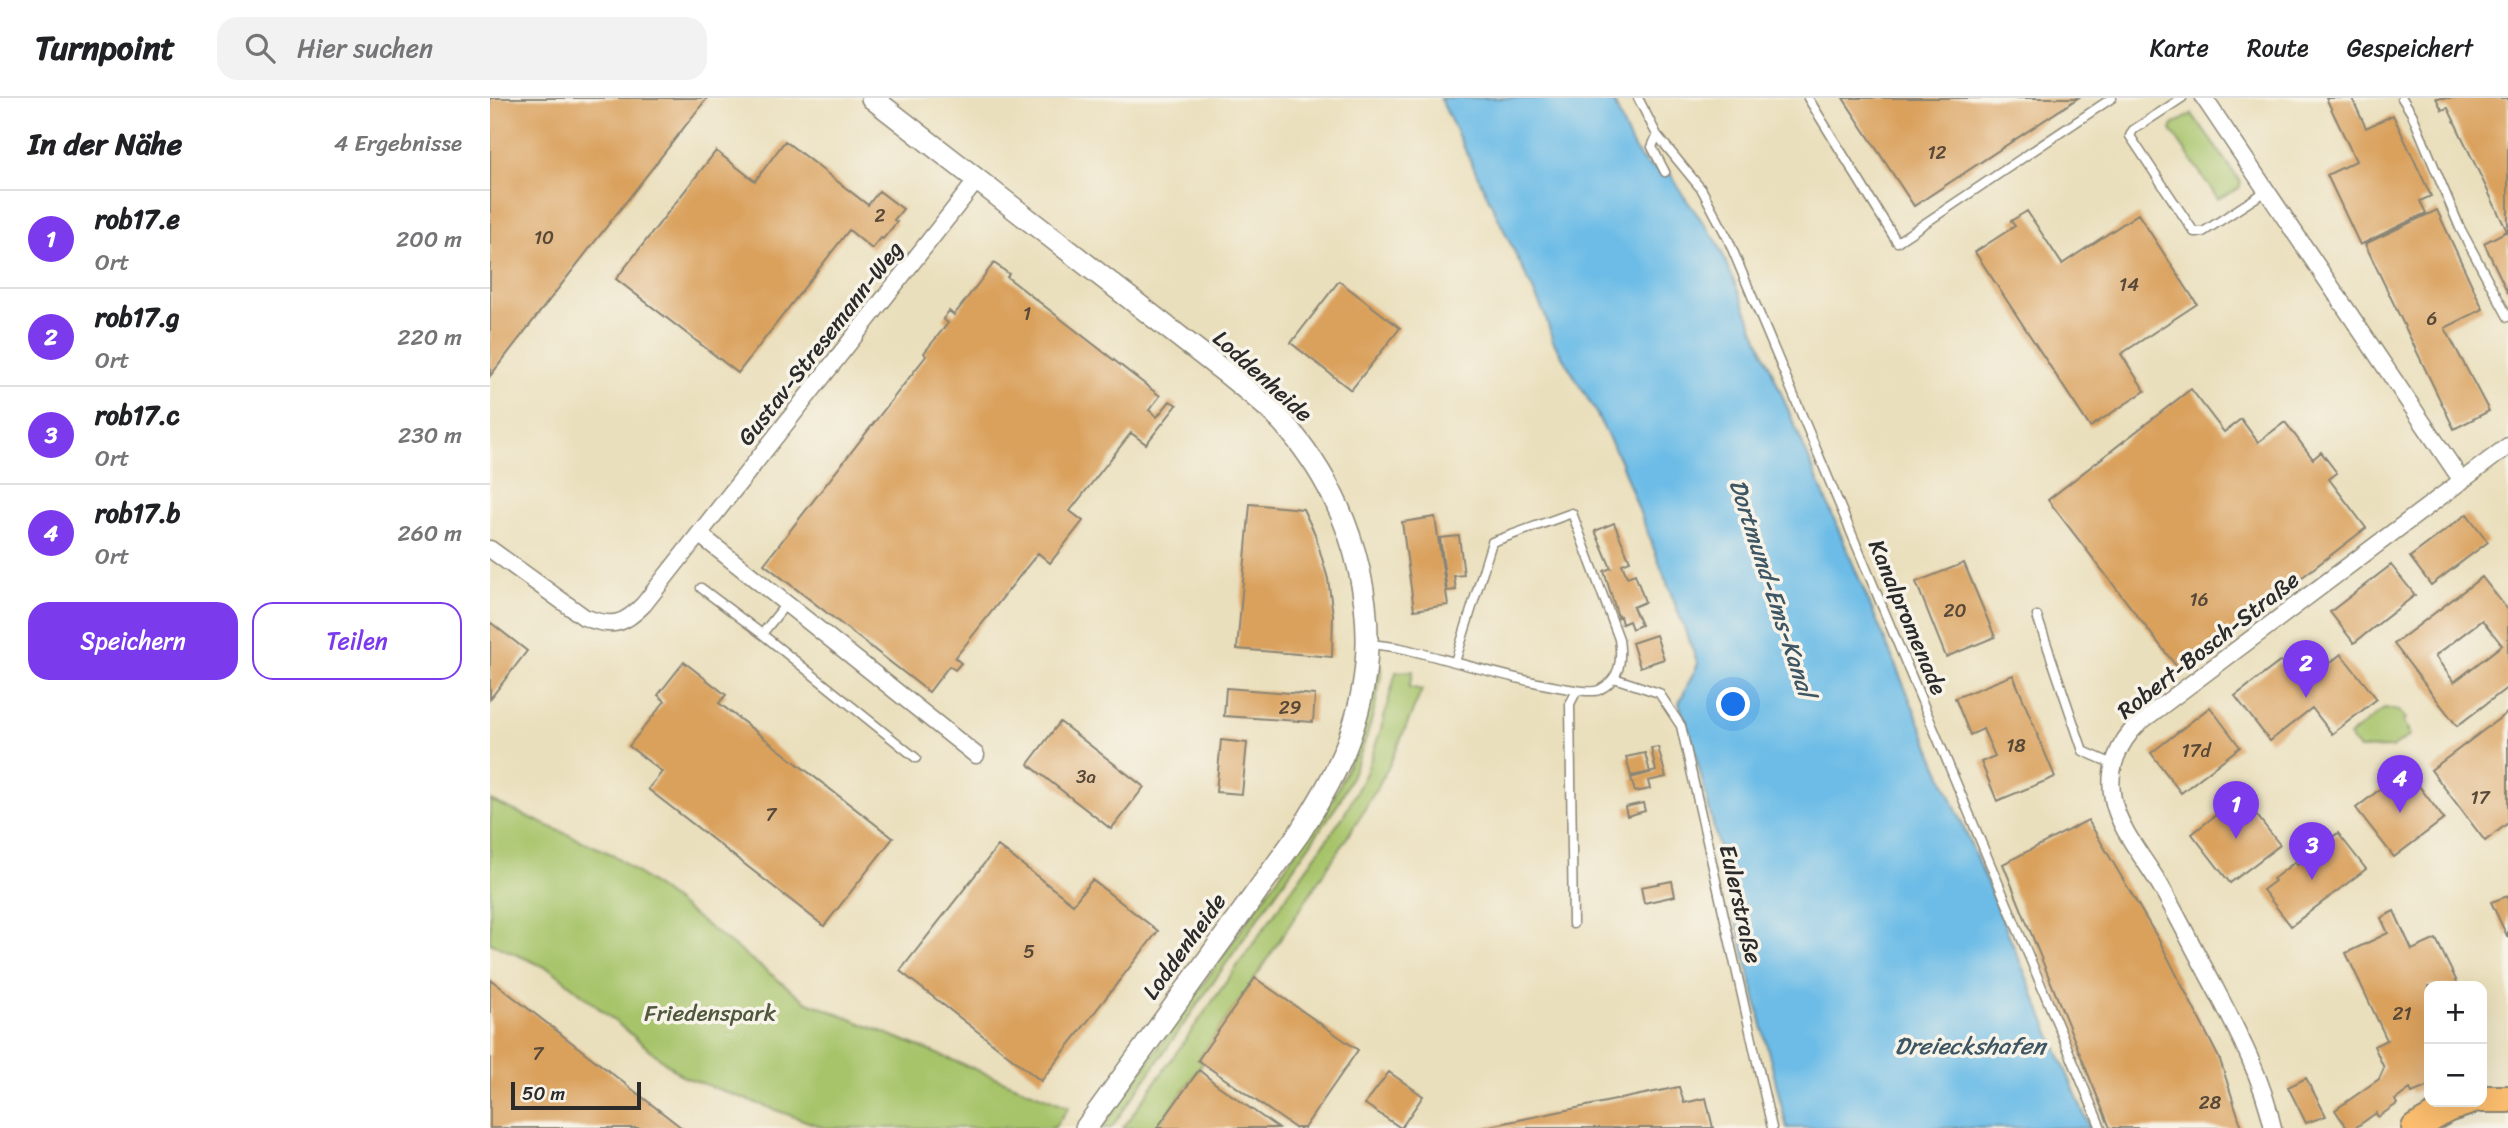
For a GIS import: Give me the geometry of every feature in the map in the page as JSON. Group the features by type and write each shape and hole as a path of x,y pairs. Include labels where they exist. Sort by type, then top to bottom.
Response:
{"highway":[{"path":"2487,1099 2508,1099"},
{"path":"2415,1128 2454,1107"}],"street":[{"name":"Loddenheide","path":"872,98 1230,376 1284,424 1318,470 1345,522 1358,564 1363,589 1367,644 1363,687 1355,721 1331,782 1300,832 1086,1128"},
{"path":"2204,98 2462,481"},
{"name":"Gustav-Stresemann-Weg","path":"490,549 584,617 599,623 614,624 629,618 644,604 977,180"},
{"name":"Robert-Bosch-Straße","path":"2273,1128 2261,1084 2241,1040 2163,890 2117,812 2111,790 2113,764 2122,743 2139,723 2508,446"},
{"path":"699,534 976,755"}],"lane":[{"name":"Kanalpromenade","path":"1638,98 1657,135 1702,190 1728,239 2101,1128"},
{"path":"1808,98 1897,242 2112,98"},
{"path":"2182,98 2133,130 2130,136 2194,232 2203,232 2266,191"},
{"path":"2402,98 2412,114 2460,228 2508,317"},
{"name":"Kanalpromenade","path":"1657,135 1652,147 1665,172"},
{"path":"1367,644 1391,646 1455,662 1576,692 1598,691 1614,678 1622,660 1619,639 1572,513 1492,542 1455,662"},
{"path":"701,588 916,758"},
{"path":"762,634 786,604"},
{"path":"2037,616 2083,751 2113,764"},
{"name":"Eulerstraße","path":"1614,678 1660,693 1681,726 1772,1128"},
{"path":"1573,924 1570,704 1576,692"}],"green space":[{"path":"2192,114 2241,183 2239,188 2218,199 2171,130 2173,125"},
{"path":"1382,665 1367,736 1338,804 1111,1128 1102,1128 1333,799 1359,741 1375,676"},
{"path":"1413,671 1409,687 1422,690 1388,768 1359,819 1198,1060 1203,1063 1157,1128 1123,1128 1344,815 1366,773 1396,672"},
{"path":"2385,708 2399,711 2406,719 2403,722 2410,735 2392,748 2359,749 2349,736"},
{"name":"Friedenspark","path":"490,800 614,855 806,1001 1069,1107 1054,1128 825,1128 682,1076 552,970 490,943"}],"water":[{"path":"1440,98 1612,98 1639,156 1657,170 1669,171 1718,243 2090,1128 1787,1128 1695,751 1679,703 1698,664 1619,458 1594,409 1553,341 1545,315"}],"building":[{"path":"490,98 707,98 490,376"},
{"path":"1843,98 2078,98 1914,206"},
{"path":"2326,98 2352,98 2366,128 2393,115 2431,196 2420,201 2426,213 2360,245 2327,175 2356,161"},
{"path":"2436,98 2508,98 2508,293 2484,243 2507,231 2448,108 2442,110"},
{"path":"785,141 868,205 879,191 903,209 894,220 897,222 872,249 849,230 738,373 616,279 716,151 755,181"},
{"path":"2437,210 2483,309 2445,328 2489,411 2454,429 2365,244"},
{"path":"2027,211 2062,264 2138,214 2197,304 2121,354 2145,391 2090,427 1975,252 2015,226 2011,221"},
{"path":"994,263 1009,274 1007,277 1160,396 1149,410 1157,417 1170,401 1177,405 1146,444 1131,433 1070,511 1083,521 1050,563 1038,553 955,658 961,663 955,670 949,666 929,692 764,564 926,356 924,353 948,323 943,319 949,311 954,315"},
{"path":"1339,281 1400,328 1351,390 1291,343"},
{"path":"2191,389 2224,432 2241,419 2258,442 2285,422 2313,459 2321,452 2337,473 2329,479 2366,528 2180,671 2048,500"},
{"path":"1250,504 1303,509 1315,534 1328,579 1333,614 1332,657 1237,649"},
{"path":"2467,514 2488,542 2431,585 2410,557"},
{"path":"1435,517 1448,605 1414,610 1402,522"},
{"path":"1614,523 1630,561 1622,564 1627,577 1635,574 1645,602 1633,607 1641,625 1632,629 1629,621 1622,624 1620,616 1618,617 1604,571 1611,568 1595,531"},
{"path":"1459,536 1464,575 1454,576 1456,590 1447,591 1440,538"},
{"path":"1964,563 1995,637 1946,657 1916,582"},
{"path":"2391,565 2415,595 2354,643 2330,612"},
{"path":"2482,577 2508,610 2508,687 2457,726 2394,644","holes":["2482,620 2502,645 2454,682 2435,656"]},
{"path":"490,622 527,651 490,699"},
{"path":"1656,635 1664,659 1640,667 1632,643"},
{"path":"2341,654 2377,699 2332,734 2312,708 2270,741 2235,696 2281,661 2301,686"},
{"path":"684,662 726,695 719,703 893,838 824,926 648,789 662,772 629,746 665,701 658,695"},
{"path":"2013,675 2055,777 1997,801 1981,762 1995,756 1983,729 1970,735 1955,698"},
{"path":"1226,688 1315,695 1313,722 1224,716"},
{"path":"2210,707 2240,747 2181,793 2151,753"},
{"path":"2508,712 2508,823 2485,841 2431,770"},
{"path":"1060,722 1144,787 1111,829 1028,764"},
{"path":"1221,740 1247,743 1242,794 1216,792"},
{"path":"1658,747 1666,777 1648,781 1650,789 1635,792 1631,778 1656,771 1651,748"},
{"path":"1645,753 1650,772 1631,776 1626,757"},
{"path":"2406,769 2444,819 2394,857 2356,808"},
{"path":"2241,795 2280,845 2230,883 2192,834"},
{"path":"1643,803 1645,811 1627,816 1625,807"},
{"path":"2088,820 2160,942 2220,1060 2242,1128 2110,1128 2003,864"},
{"path":"2338,833 2366,869 2291,926 2263,890 2295,862 2297,865 2305,858 2303,855"},
{"path":"998,846 1073,904 1092,880 1158,931 1041,1081 900,971"},
{"path":"1672,881 1675,896 1644,903 1641,887"},
{"path":"2508,896 2508,938 2491,902"},
{"path":"2394,911 2412,950 2436,939 2457,981 2424,981 2424,1088 2412,1093 2410,1089 2395,1100 2397,1104 2378,1117 2376,1113 2355,1128 2347,1128 2335,1110 2379,1079 2384,1068 2374,1046 2387,1040 2346,953 2388,933 2381,918"},
{"path":"1255,978 1358,1050 1304,1128 1295,1128 1198,1060"},
{"path":"490,979 682,1128 490,1128"},
{"path":"1199,1070 1216,1084 1278,1128 1157,1128"},
{"path":"1389,1072 1423,1096 1401,1128 1365,1104"},
{"path":"2306,1078 2326,1116 2306,1123 2288,1087"},
{"path":"1679,1087 1684,1103 1706,1098 1713,1128 1480,1128"}],"place":[{"name":"rob17.g","path":"2306,698"},
{"name":"rob17.b","path":"2400,813"},
{"name":"rob17.e","path":"2236,839"},
{"name":"rob17.c","path":"2312,880"}],"water label":[{"name":"Dortmund-Ems-Kanal","path":"1772,588"},
{"name":"Dreieckshafen","path":"1970,1046"}]}
